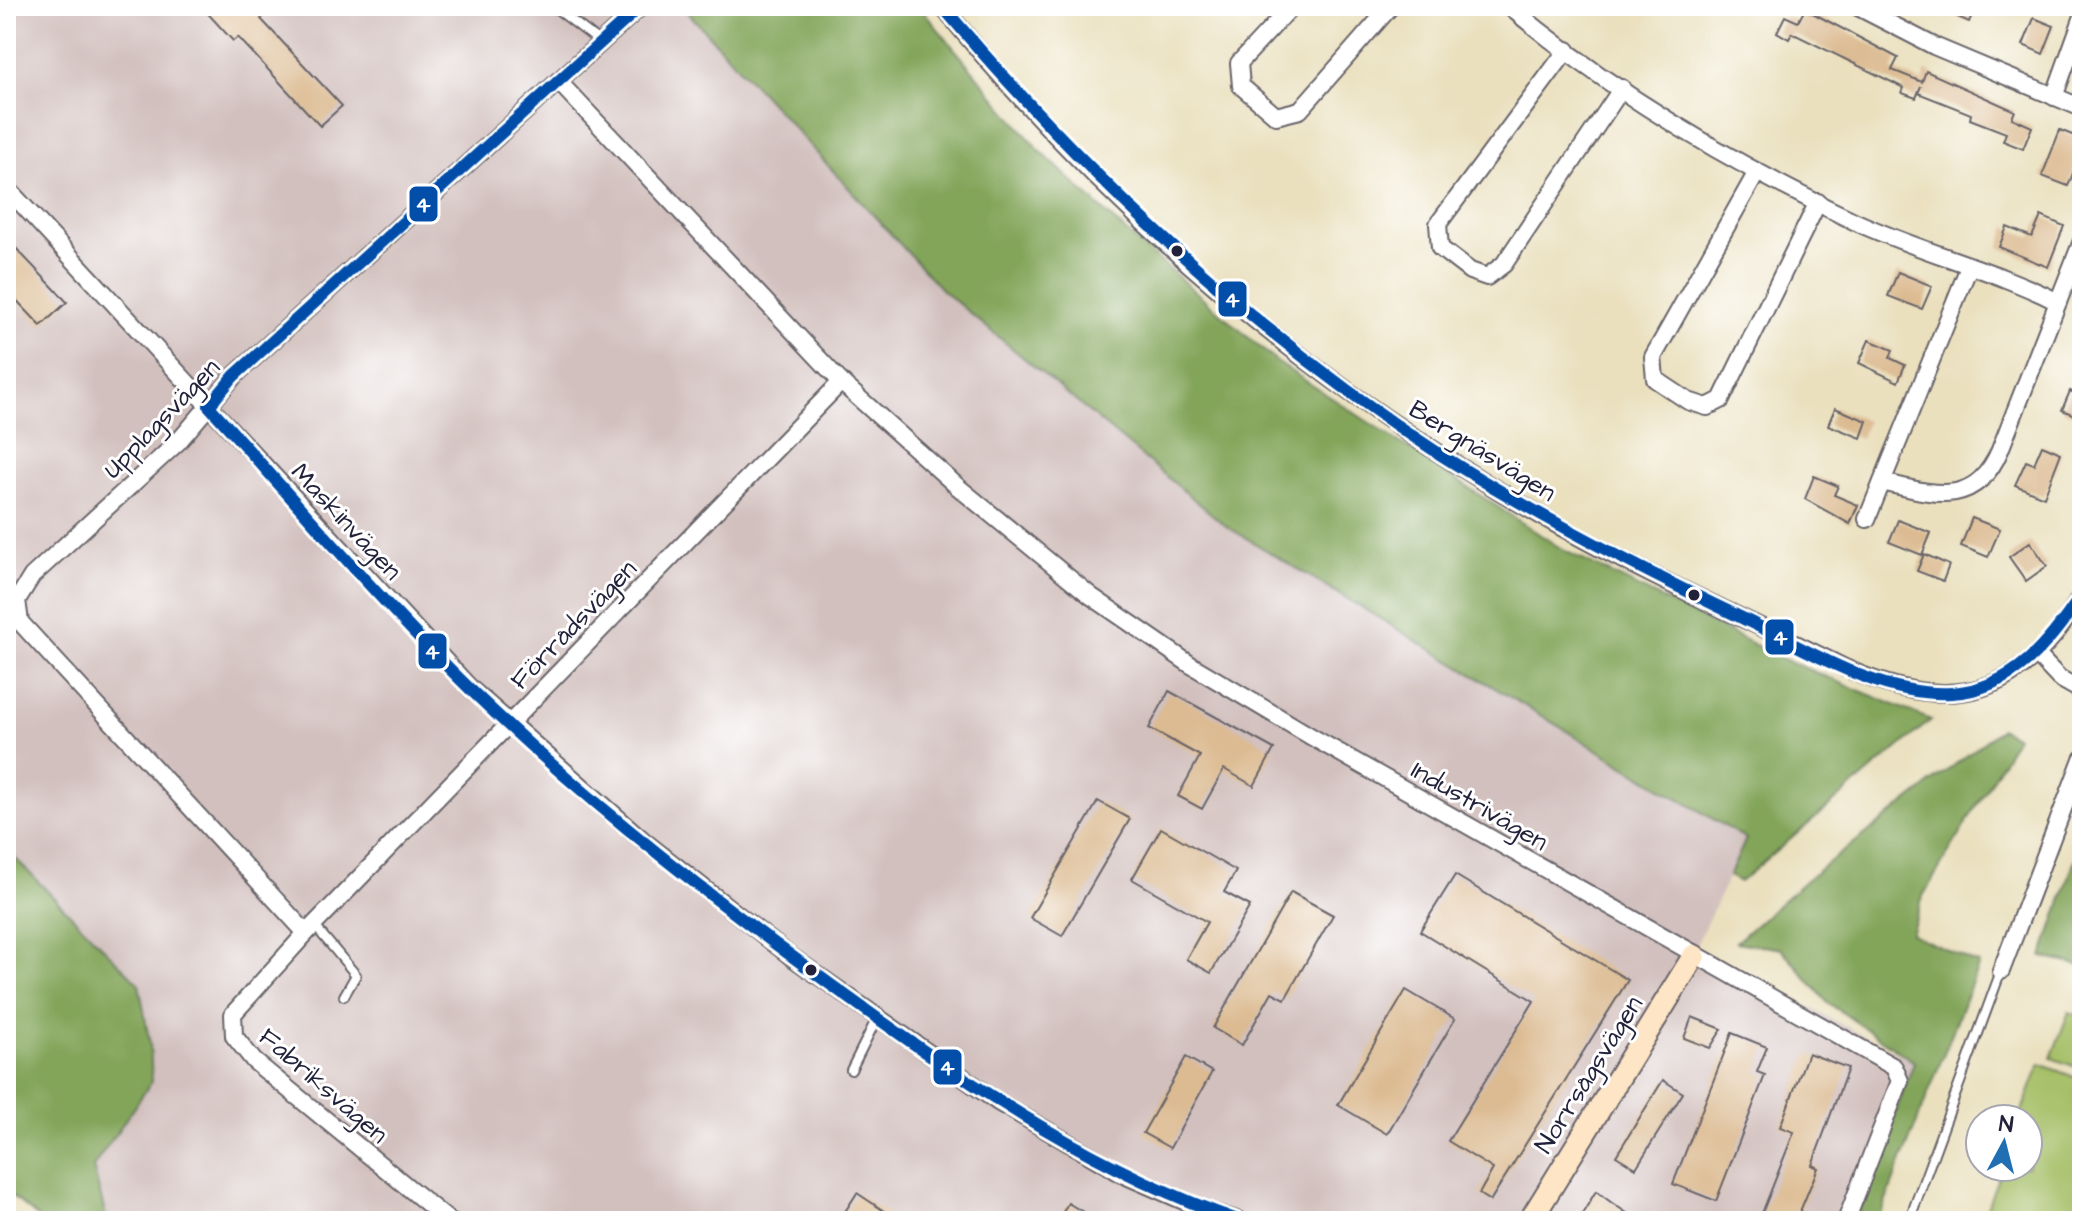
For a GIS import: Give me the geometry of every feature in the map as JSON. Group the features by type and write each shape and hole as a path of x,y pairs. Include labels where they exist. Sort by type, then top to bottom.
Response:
{"street":[{"name":"Upplagsvägen","path":"310,929 17,615 17,600 23,586 178,442 234,376 641,6"},
{"name":"Bergnäsvägen","path":"942,6 1064,147 1139,222 1215,288 1364,403 1524,506 1682,589 1879,683 1924,695 1959,693 2012,674 2038,656 2082,594"},
{"path":"1292,6 1239,63 1241,86 1276,116 1300,110 1391,6"},
{"path":"1509,6 1622,88 1757,172 1818,202 2058,302"},
{"path":"1856,6 1934,46 2082,108"},
{"path":"2054,97 2082,19"},
{"path":"1567,50 1438,224 1440,248 1470,271 1487,277 1504,264 1622,88"},
{"name":"Industrivägen","path":"558,81 841,382 958,487 1079,586 1191,665 1899,1072 1900,1081 1846,1221"},
{"path":"1757,172 1653,357 1655,379 1688,401 1707,407 1721,400 1818,202"},
{"name":"Maskinvägen","path":"6,187 471,689 715,900 998,1102 1080,1151 1200,1208 1240,1221"},
{"path":"1882,482 1929,493 1953,494 1985,478 2082,241"},
{"path":"1867,519 1969,267"},
{"name":"Förrådsvägen","path":"310,929 841,382"},
{"path":"2038,656 2059,678 2082,691"},
{"path":"2001,971 2082,759"},
{"name":"Fabriksvägen","path":"310,929 239,1005 232,1020 234,1036 254,1061 449,1221"},
{"name":"Norrsågsvägen","path":"1530,1221 1694,956"}],"lane":[{"path":"553,6 600,42"},
{"path":"310,929 356,975 344,996"},
{"path":"1909,1221 2001,971"},
{"path":"851,1070 877,1018"}],"shaded area":[{"path":"6,6 682,6 942,290 1226,526 1747,839 1695,947 1914,1062 1856,1221 107,1221 93,1167 152,1081 149,1029 139,984 6,849"}],"green space":[{"path":"682,6 919,6 1038,149 1124,230 1277,362 1565,551 1783,659 1931,720 1740,882 1729,876 1746,839 1226,526 942,290"},
{"path":"2001,729 2017,737 1923,896 1911,934 1979,964 1878,1221 1856,1221 1914,1062 1827,1002 1782,949 1736,942 1805,881"},
{"path":"2082,839 2082,966 2042,957"},
{"path":"6,849 139,984 150,1044 152,1081 93,1167 107,1221 42,1221 6,1191"},
{"path":"2069,1012 2082,1017 2082,1069 2051,1058"},
{"path":"2040,1064 2082,1080 2082,1221 1982,1221 1996,1183 2044,1183 2044,1103 2025,1103"}],"building":[{"path":"201,6 258,6 266,14 261,19 342,106 320,126 238,37 233,41"},
{"path":"1933,6 1976,6 1969,22"},
{"path":"1805,9 1898,58 1892,70 1922,82 1926,71 2015,111 2012,118 2032,127 2023,149 2003,141 2006,133 1970,119 1971,114 1918,93 1916,98 1902,93 1904,88 1792,33 1789,39 1777,32 1785,16 1798,22"},
{"path":"2034,18 2054,26 2043,54 2023,45"},
{"path":"2060,130 2082,139 2082,150 2068,186 2042,176"},
{"path":"2041,216 2064,226 2048,267 1999,247 2007,227 2032,237"},
{"path":"13,245 67,302 41,326 6,289 6,251"},
{"path":"1898,272 1932,286 1922,309 1888,296"},
{"path":"1869,340 1893,350 1890,358 1905,365 1898,382 1859,363"},
{"path":"2070,391 2082,396 2082,418 2062,410"},
{"path":"1835,408 1867,421 1861,438 1828,425"},
{"path":"2042,445 2061,453 2044,497 2015,485 2026,461 2034,464"},
{"path":"1814,476 1838,486 1834,495 1858,505 1850,524 1805,499"},
{"path":"1972,518 2000,529 1988,557 1961,546"},
{"path":"1898,520 1931,533 1922,555 1889,542"},
{"path":"2030,542 2047,566 2026,581 2009,557"},
{"path":"1924,554 1949,565 1943,581 1917,571"},
{"path":"1169,691 1274,749 1254,786 1224,769 1202,809 1178,796 1200,756 1149,728"},
{"path":"1098,801 1130,819 1062,936 1030,918"},
{"path":"1161,828 1236,871 1224,892 1250,906 1211,973 1186,959 1207,922 1132,879"},
{"path":"1455,875 1628,980 1490,1201 1479,1194 1493,1169 1448,1141 1534,1001 1420,931"},
{"path":"1291,892 1333,915 1285,999 1272,992 1242,1045 1213,1028"},
{"path":"1406,990 1455,1019 1387,1134 1338,1105"},
{"path":"1692,1017 1722,1029 1710,1048 1684,1038"},
{"path":"1732,1033 1767,1047 1757,1072 1765,1075 1716,1201 1673,1184"},
{"path":"1808,1053 1848,1068 1812,1165 1818,1168 1796,1221 1759,1221 1794,1132 1780,1127"},
{"path":"1186,1057 1212,1072 1170,1148 1143,1133"},
{"path":"1663,1080 1683,1093 1636,1168 1616,1156"},
{"path":"1596,1191 1612,1203 1639,1221 1578,1221"},
{"path":"857,1193 899,1221 839,1221"},
{"path":"1068,1203 1098,1221 1058,1221"}],"transit line":[{"name":"4","path":"209,406 234,376 641,6"},
{"name":"4","path":"942,6 998,70 1114,191 1175,249 1303,357 1441,455 1626,560 1843,668 1870,679 1924,692 1974,690 2012,672 2044,645 2082,594"},
{"name":"4","path":"209,406 370,586 471,690 563,775 659,855 808,968 995,1099 1138,1179 1240,1221"}]}
